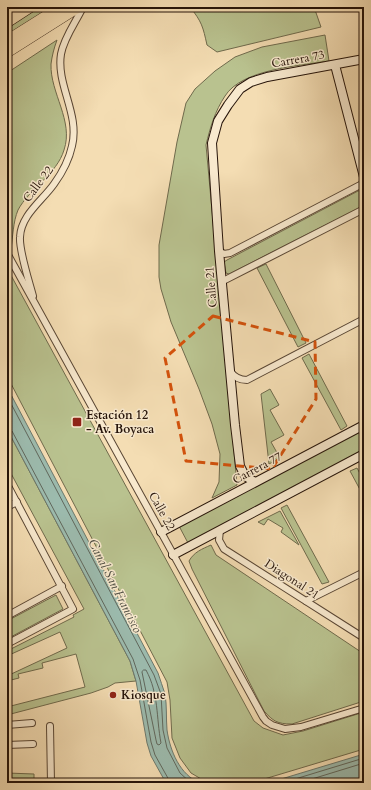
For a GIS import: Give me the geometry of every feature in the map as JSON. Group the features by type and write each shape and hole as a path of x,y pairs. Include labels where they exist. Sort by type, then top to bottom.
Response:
{"highway":[{"path":"7,22 30,7"},
{"path":"7,41 61,7"},
{"path":"7,52 78,7"}],"street":[{"name":"Calle 22","path":"35,306 20,238 22,228 29,214 53,185 66,165 72,146 74,121 63,78 61,54 64,43 83,7"},
{"name":"Carrera 73","path":"240,89 251,82 267,76 364,59"},
{"path":"335,65 364,177"},
{"name":"Calle 21","path":"240,89 218,121 212,143 219,252 240,466 245,476 255,482"},
{"path":"219,252 224,254 230,253 364,183"},
{"path":"223,281 364,209"},
{"name":"Calle 22","path":"7,253 266,721 272,725 285,729 301,727 364,708"},
{"path":"230,370 233,375 238,378 247,380 267,368 364,319"},
{"name":"Carrera 77","path":"161,532 364,425"},
{"path":"173,555 364,454"},
{"path":"7,484 73,608 7,644"},
{"path":"7,507 17,502"},
{"name":"Diagonal 21","path":"220,530 219,540 224,549 364,638"},
{"path":"306,601 364,572"},
{"path":"7,616 62,586"},
{"path":"7,726 32,723"},
{"path":"50,726 51,783"},
{"path":"7,745 33,744"}],"highlighted area":[{"path":"213,316 315,342 316,399 272,469 186,461 165,358"}],"green space":[{"path":"37,7 57,7 7,37 7,26"},
{"path":"190,7 314,7 321,27 217,52 207,45 202,25"},
{"path":"325,35 329,61 287,67 257,74 233,87 221,102 211,126 206,145 237,485 212,498 219,482 220,454 212,424 171,322 159,277 159,245 177,142 186,103 195,89 215,71 235,57 262,47"},
{"path":"57,40 51,64 54,86 66,128 64,150 55,167 29,195 18,210 14,224 11,249 7,241 7,73"},
{"path":"362,190 364,195 363,206 229,274 226,273 224,262 227,260"},
{"path":"266,264 306,343 298,347 257,268"},
{"path":"7,268 254,721 263,728 283,735 303,731 364,712 364,749 251,783 208,783 191,773 180,758 172,738 170,700 167,682 7,376"},
{"path":"309,354 347,426 341,430 302,358"},
{"path":"270,389 279,405 270,410 284,435 271,442 280,458 269,464 261,394"},
{"path":"7,429 130,661 136,681 115,683 91,693 7,715 7,707 85,687 76,654 42,663 43,668 18,674 19,678 7,681 7,676 67,648 60,632 7,656 7,651 74,617 73,615 84,609 7,466"},
{"path":"364,429 364,450 188,543 179,526"},
{"path":"357,468 364,481 364,497 350,471"},
{"path":"287,505 329,582 322,584 281,508"},
{"path":"280,511 299,545 281,532 283,528 268,519 264,525 258,522"},
{"path":"211,545 216,555 364,654 364,701 292,724 279,723 273,720 264,711 189,561 201,549"},
{"path":"56,595 63,609 7,639 7,621"},
{"path":"7,773 34,774 34,783 7,783"}],"water":[{"path":"7,387 158,673 165,694 168,738 173,754 187,774 200,783 166,783 151,756 147,743 136,681 130,661 7,429"},
{"path":"364,754 364,777 345,783 268,783"}],"place":[{"name":"Estación 12 - Av. Boyaca","path":"77,422"},
{"name":"Kiosque","path":"113,695"}],"water label":[{"name":"Canal San Francisco","path":"115,586"}]}
